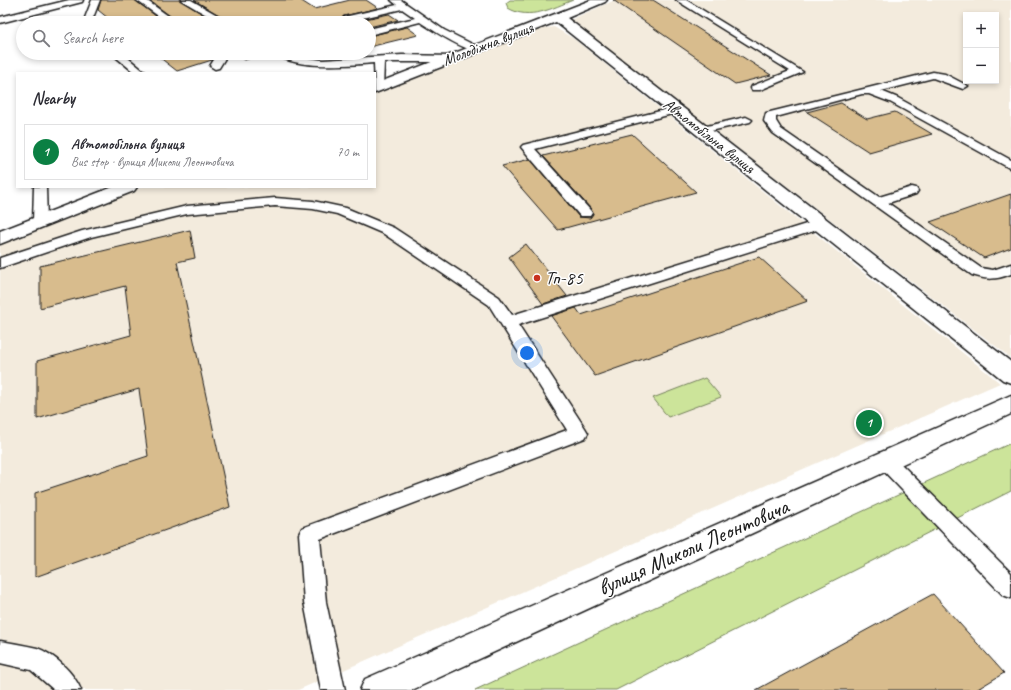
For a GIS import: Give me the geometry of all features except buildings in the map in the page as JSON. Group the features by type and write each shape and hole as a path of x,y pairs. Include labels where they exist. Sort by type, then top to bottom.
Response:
{"street":[{"name":"Молодіжна вулиця","path":"376,88 601,0"},
{"name":"Автомобільна вулиця","path":"558,17 1011,374"},
{"path":"0,238 125,188"},
{"name":"вулиця Миколи Леонтовича","path":"376,690 1011,404"}],"lane":[{"path":"0,20 79,0"},
{"path":"90,16 96,0"},
{"path":"140,0 164,16"},
{"path":"185,0 214,16"},
{"path":"395,0 440,32 477,49"},
{"path":"680,0 798,72 756,88"},
{"path":"360,16 404,6"},
{"path":"376,30 421,19"},
{"path":"307,60 324,62 451,59"},
{"path":"125,60 140,72"},
{"path":"215,66 219,60"},
{"path":"376,88 379,60"},
{"path":"963,86 941,76 933,75 870,91 862,91 770,115 770,121 777,132 976,272 994,275 1011,269"},
{"path":"870,91 894,100 1011,165"},
{"path":"585,213 527,148 676,110"},
{"path":"702,130 746,120"},
{"path":"40,188 40,222"},
{"path":"877,202 912,192"},
{"path":"0,263 87,234 187,210 275,202 314,205 341,211 389,231 494,301 579,433 310,534 314,602 333,690"},
{"path":"508,322 821,224"},
{"path":"885,460 1011,588"},
{"path":"0,652 37,660 60,679 69,690"}],"shaded area":[{"path":"615,0 1011,0 1011,358 570,20"},
{"path":"554,27 574,39 1000,383 298,690 0,690 0,245 141,188 376,188 376,93 529,30"}],"green space":[{"path":"510,0 573,0 541,12 524,13 516,12 508,8 506,3"},
{"path":"705,378 721,397 668,417 653,398"},
{"path":"1011,443 1011,491 616,690 475,690"}],"place":[{"name":"Тп-85","path":"537,278"},
{"name":"Автомобільна вулиця","path":"869,423"}]}
